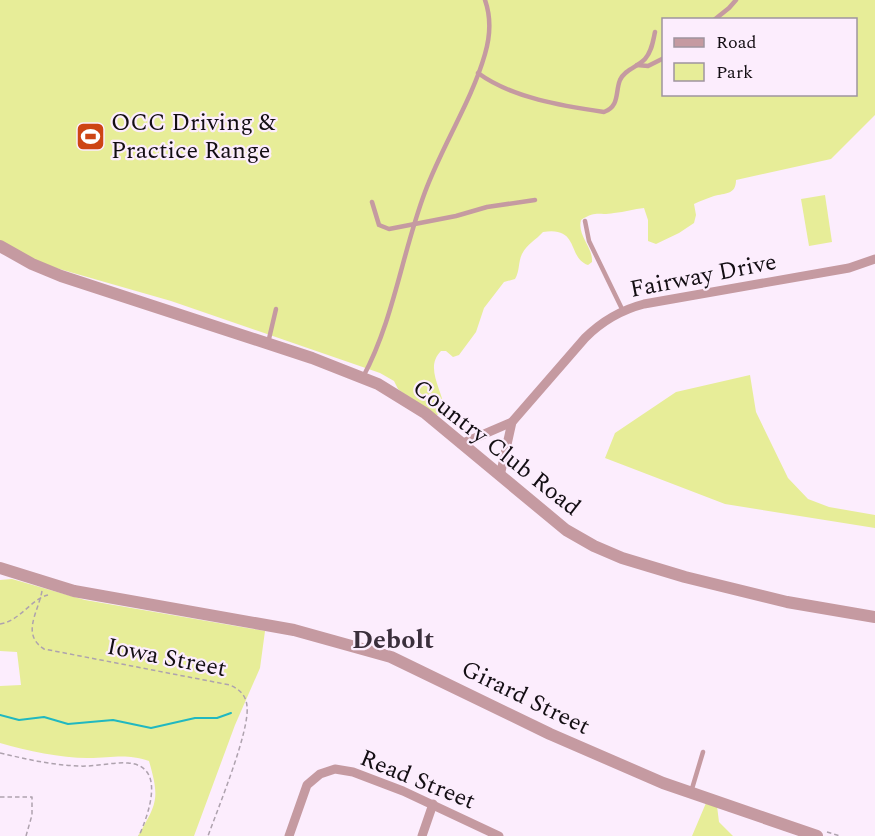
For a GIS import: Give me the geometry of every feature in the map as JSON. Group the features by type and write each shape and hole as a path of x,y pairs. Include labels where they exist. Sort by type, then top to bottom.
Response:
{"street":[{"name":"Country Club Road","path":"0,246 13,255 61,276 268,343 363,377 411,402 570,532 622,558 685,577 787,602 875,616"},
{"name":"Fairway Drive","path":"461,444 512,422 595,328 623,311 644,304 849,268 875,259"},
{"name":"Fairway Drive","path":"500,476 512,422"},
{"name":"Girard Street","path":"0,568 46,589 94,595 273,626 373,651 417,668 550,734 663,783 817,836"},
{"name":"Read Street","path":"289,836 303,792 311,780 335,769 353,772 433,804 499,836"},
{"path":"422,836 433,804"}],"lane":[{"path":"363,377 387,321 414,224 431,176 486,52 489,32 485,0"},
{"path":"716,18 736,0"},
{"path":"478,72 494,84 512,92 604,112 616,102 620,78 644,60 650,51 655,32"},
{"path":"637,65 648,66 662,59"},
{"path":"372,202 381,227 389,229 456,216 487,207 535,200"},
{"path":"585,221 589,241 623,311"},
{"path":"268,343 276,309"},
{"path":"691,792 703,752"}],"path":[{"name":"Iowa Street","path":"46,589 41,596 31,630 38,645 44,649 230,685 244,696 247,712 243,733 208,836"},
{"path":"0,624 7,623 30,608 46,589"},
{"path":"0,753 60,765 97,766 124,763 142,767 150,781 152,795 139,836"},
{"path":"0,797 32,797 32,815 26,836"}],"green space":[{"path":"0,0 875,0 875,115 831,159 736,180 732,191 694,204 696,215 694,223 656,244 648,241 648,220 644,208 586,217 581,220 580,226 592,256 592,262 588,265 577,256 572,244 563,234 555,231 543,232 524,251 515,279 504,282 484,308 476,332 459,355 453,357 446,351 441,351 436,358 434,372 444,409 436,416 398,389 394,381 380,373 171,301 42,264 0,242"},
{"path":"825,195 832,242 809,246 801,199"},
{"path":"750,375 756,412 788,478 808,499 829,507 875,515 875,528 725,504 605,458 615,433 676,392"},
{"path":"12,579 85,600 265,631 260,668 235,725 194,836 138,836 155,800 155,784 149,761 126,757 66,757 0,743 0,686 21,685 17,652 0,651 0,580"},
{"path":"706,803 717,806 719,822 733,836 692,836"}],"waterway":[{"path":"0,715 19,720 44,717 68,724 113,720 151,728 195,718 217,718 231,713"}],"place":[{"name":"OCC Driving & Practice Range","path":"90,136"}],"district":[{"name":"Debolt","path":"393,639"}]}
